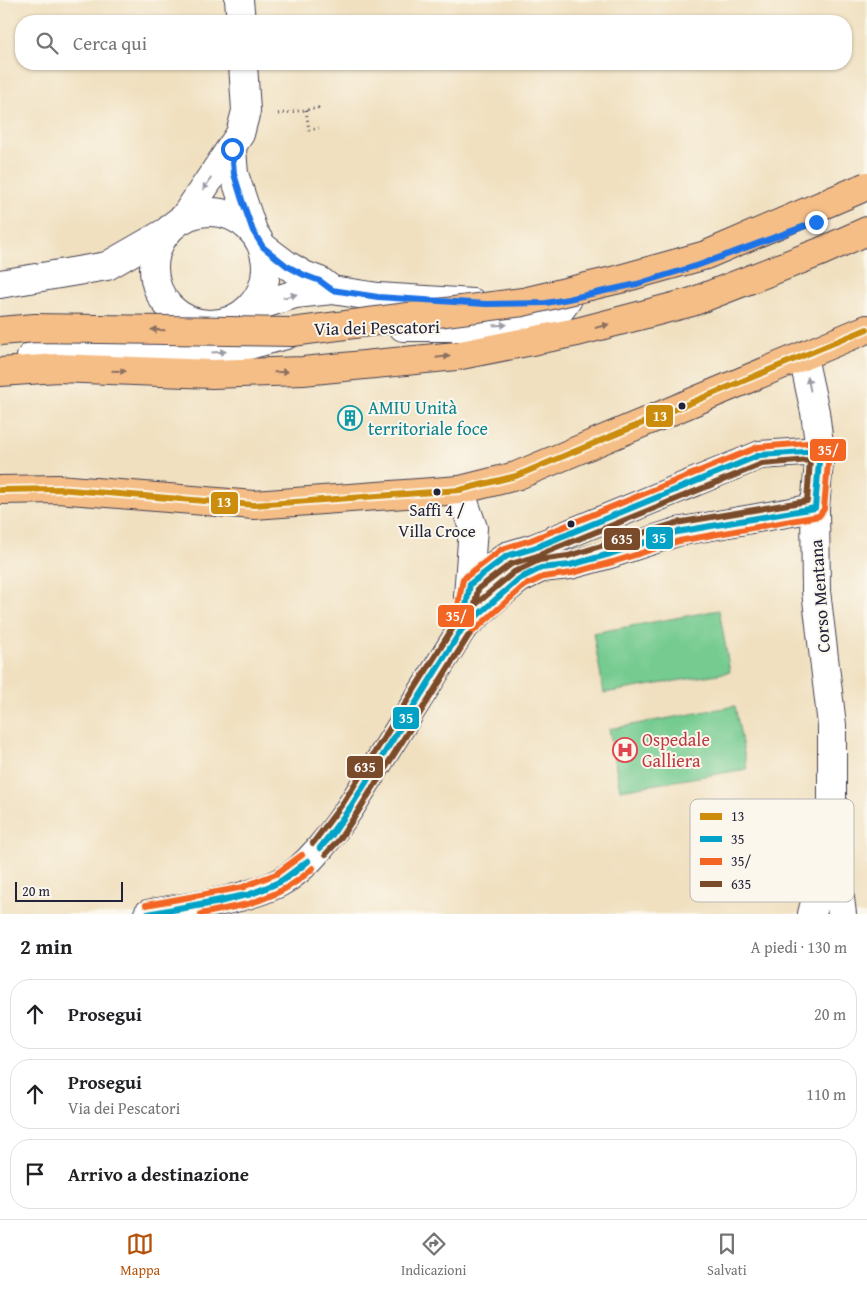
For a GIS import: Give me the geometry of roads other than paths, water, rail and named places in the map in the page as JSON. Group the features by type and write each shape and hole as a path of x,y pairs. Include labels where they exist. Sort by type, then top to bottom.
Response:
{"main road":[{"path":"0,331 35,328 292,332 523,302 620,280 706,255 867,186"},
{"path":"0,372 58,368 212,374 248,373 303,371 456,356 578,332 692,302 820,252 867,231"},
{"path":"0,490 58,489 254,505 460,490 516,476 867,329"}],"street":[{"path":"239,0 240,15"},
{"path":"0,284 107,266 175,225 232,149 240,134 246,111 243,70"},
{"path":"232,149 234,174 258,239"},
{"name":"Via dei Pescatori","path":"249,309 295,294 332,290 378,297 486,304 546,303 637,284 699,265 816,222 867,199"},
{"name":"Via dei Pescatori","path":"258,239 267,266 265,285 261,294 249,309 234,320 215,325 206,325 187,320 171,309 165,302 156,285 154,266 158,247 175,225 201,213 220,213 238,219 287,266 320,281 332,290"},
{"name":"Via dei Pescatori","path":"0,359 135,351 223,352 310,329 485,326 536,323 552,318 568,299"},
{"name":"Corso Mentana","path":"803,357 815,412 820,451 815,508 816,591 832,726 832,799"},
{"path":"470,584 507,556 534,548 760,455 820,451"},
{"path":"460,490 473,528 470,584 462,629"},
{"path":"148,914 247,895 280,882 308,861 332,835 350,808 462,629 498,595 519,579 541,568 570,566 677,532 815,508"},
{"path":"473,528 507,556 541,568"}],"place":[{"name":"AMIU Unità territoriale foce","path":"350,418"},
{"name":"Saffi 4 / Villa Croce","path":"437,492"},
{"name":"Ospedale Galliera","path":"625,750"}]}
